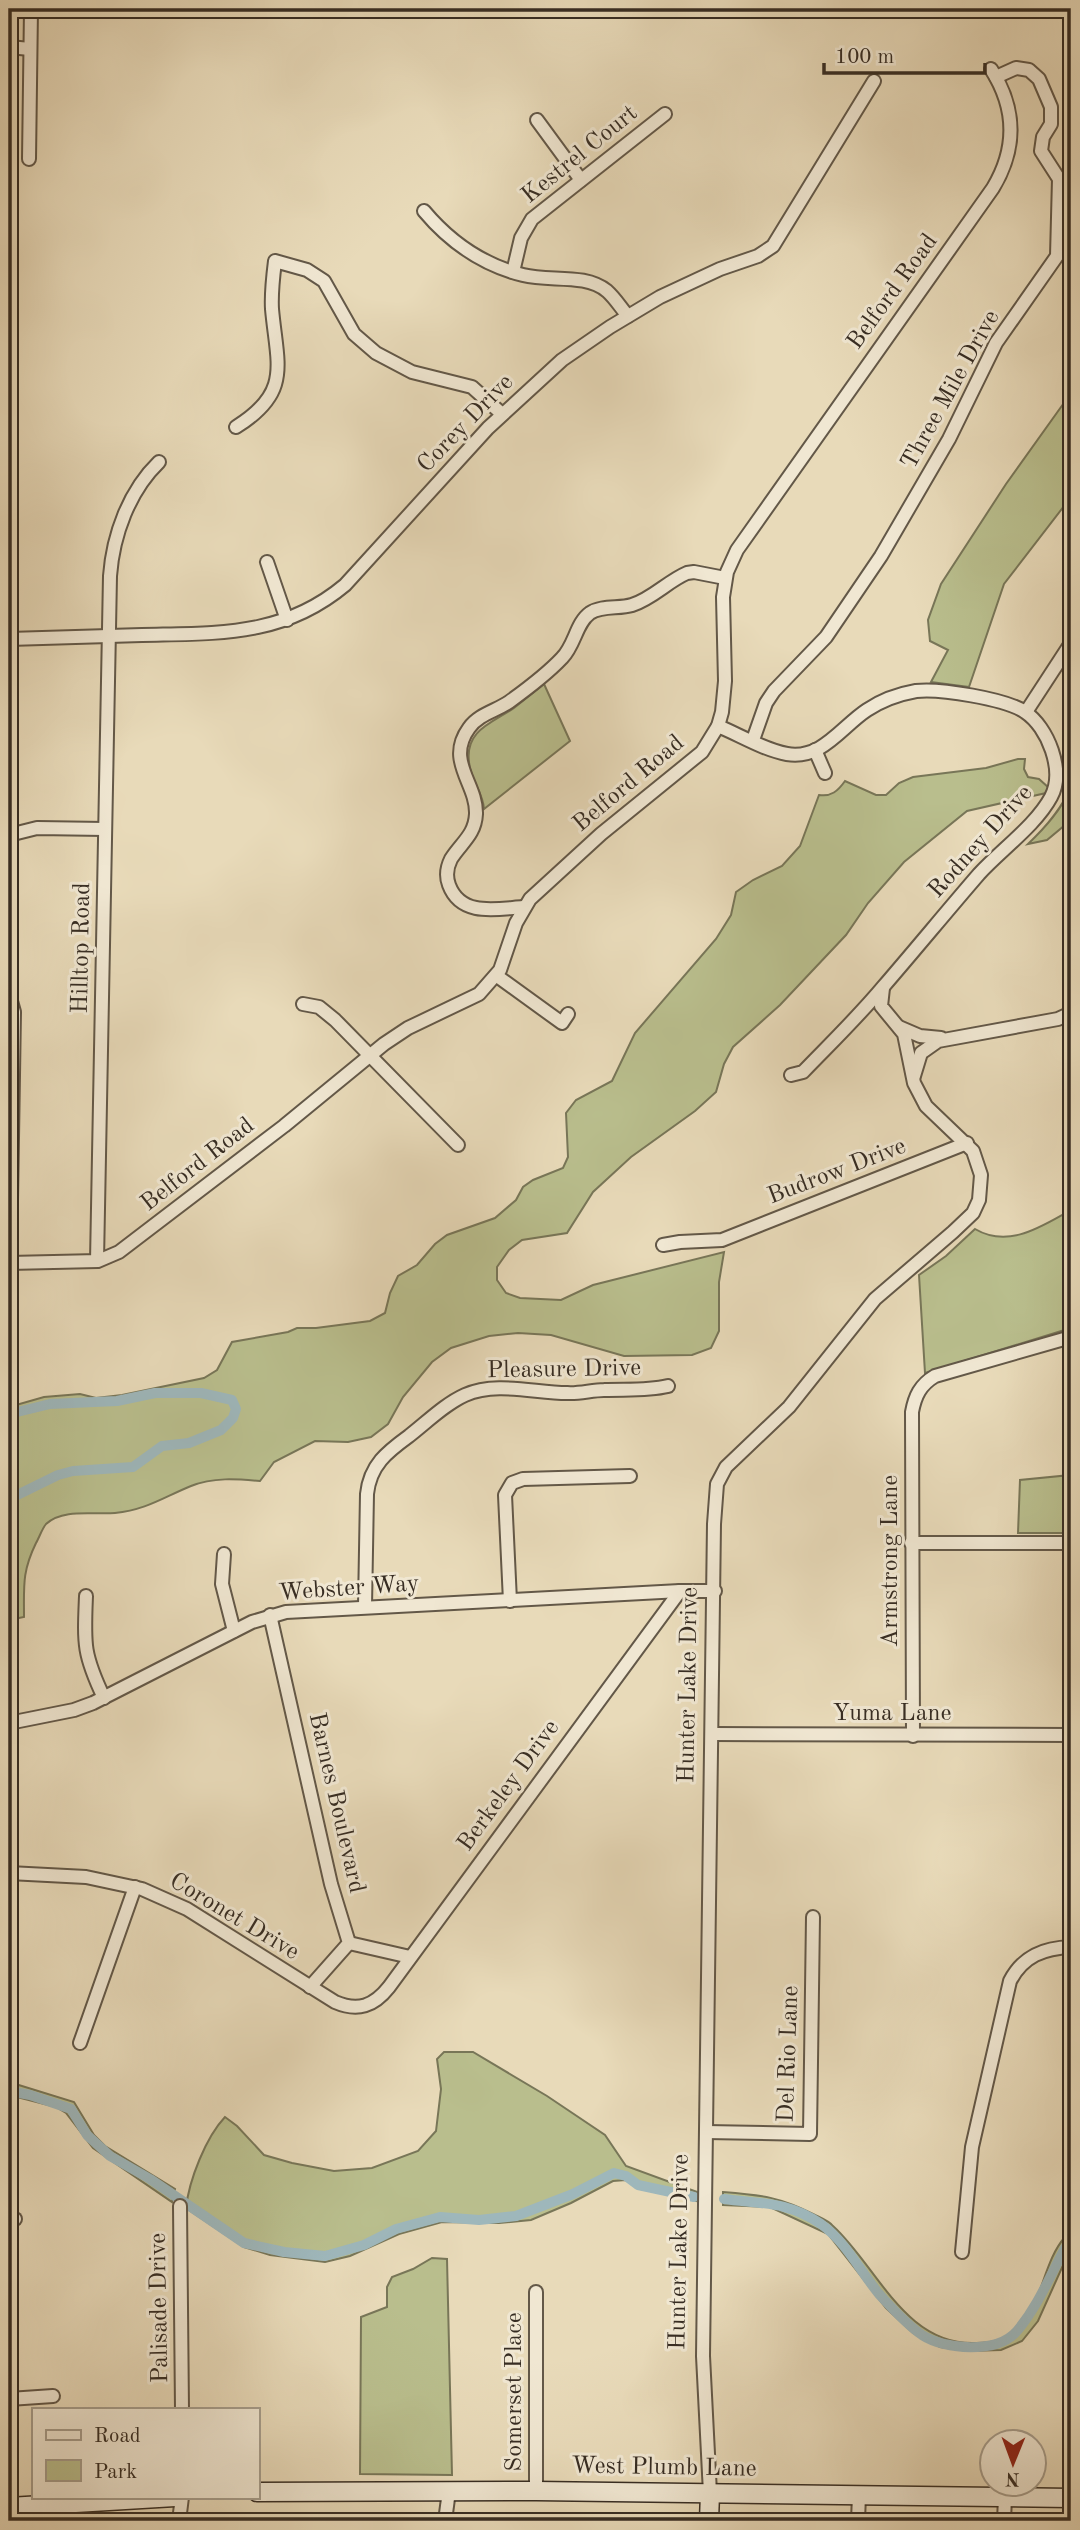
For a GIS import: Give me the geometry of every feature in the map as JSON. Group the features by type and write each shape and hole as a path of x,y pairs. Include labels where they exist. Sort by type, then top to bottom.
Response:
{"main road":[{"name":"West Plumb Lane","path":"259,2492 536,2491 978,2497"},
{"name":"Hunter Lake Drive","path":"709,2521 710,2493"},
{"path":"9,2507 158,2498"},
{"name":"West Plumb Lane","path":"1048,2498 1071,2498"}],"street":[{"path":"29,159 31,9"},
{"path":"9,47 30,49"},
{"name":"Three Mile Drive","path":"753,740 766,703 774,691 826,637 881,556 949,439 996,342 1057,256 1065,233 1059,179 1041,151 1043,137 1051,124 1051,107 1039,79 1029,70 1016,68 993,73"},
{"name":"Belford Road","path":"9,1263 97,1261 108,1258 131,1244 284,1126 370,1055 408,1028 479,994 497,976 523,907 589,844 694,760 709,742 718,726 724,697 723,611 726,578 737,550 998,181 1010,147 1012,121 1006,97 993,73"},
{"name":"Corey Drive","path":"9,639 234,632 266,627 317,606 345,585 502,414 562,360 628,316 675,290 720,269 758,257 773,246 874,81"},
{"name":"Kestrel Court","path":"513,272 527,225 665,114"},
{"path":"537,120 581,180"},
{"path":"424,211 443,232 467,251 513,272 541,279 578,279 597,284 612,296 628,316"},
{"path":"236,427 262,406 278,377 279,354 272,294 275,261 307,270 324,281 354,334 376,353 412,372 472,387 502,414"},
{"name":"Hilltop Road","path":"97,1261 110,576 114,546 122,522 137,489 159,462"},
{"path":"267,562 287,620"},
{"path":"523,907 470,908 462,903 447,878 451,860 466,842 475,824 475,803 461,769 462,743 467,732 482,716 508,702 564,656 589,613 641,601 687,573 726,578"},
{"path":"718,726 786,754 803,754 830,742 866,710 904,694 931,691 959,694 1026,712 1071,643"},
{"name":"Rodney Drive","path":"791,1075 803,1072 883,988 982,871 1045,806 1052,794 1056,772 1051,748 1026,712"},
{"path":"815,750 825,773"},
{"path":"9,835 37,828 105,829"},
{"path":"497,976 562,1023 568,1014"},
{"name":"Hunter Lake Drive","path":"710,2493 704,2356 717,1484 726,1467 789,1407 875,1298 953,1233 973,1213 979,1200 981,1175 978,1163 967,1143 926,1106 914,1083 904,1034 881,1006 883,988"},
{"path":"9,994 14,1012 9,1263"},
{"path":"303,1004 313,1005 326,1012 458,1145"},
{"path":"898,1026 910,1033 932,1038 1058,1019 1071,1013"},
{"path":"914,1083 921,1054 938,1041 956,1036"},
{"name":"Budrow Drive","path":"663,1245 722,1240 967,1143"},
{"name":"Armstrong Lane","path":"913,1736 912,1412 921,1387 935,1376 1071,1337"},
{"name":"Pleasure Drive","path":"365,1606 368,1481 375,1465 386,1453 445,1408 466,1394 486,1390 570,1394 668,1387"},
{"path":"510,1601 505,1495 512,1483 523,1479 630,1476"},
{"path":"911,1543 1071,1543"},
{"path":"223,1554 222,1584 234,1631"},
{"name":"Berkeley Drive","path":"410,1957 680,1591"},
{"name":"Webster Way","path":"9,1723 74,1710 104,1698 234,1631 270,1615 286,1612 365,1606 715,1591"},
{"path":"86,1596 85,1652 104,1698"},
{"name":"Barnes Boulevard","path":"270,1615 331,1884 349,1944"},
{"name":"Yuma Lane","path":"713,1734 1071,1735"},
{"name":"Coronet Drive","path":"9,1873 86,1877 135,1887 187,1909 344,2006 368,2006 382,1995 410,1957"},
{"path":"80,2043 135,1887"},
{"name":"Del Rio Lane","path":"706,2132 810,2134 813,1917"},
{"path":"310,1987 349,1944 410,1957"},
{"path":"962,2252 974,2136 1010,1981 1023,1962 1033,1955 1071,1947"},
{"name":"Palisade Drive","path":"180,2206 182,2408"},
{"name":"Somerset Place","path":"536,2292 536,2491"},
{"path":"9,2399 53,2396"},
{"path":"445,2521 449,2491"},
{"path":"858,2521 859,2495"},
{"path":"179,2521 182,2498"},
{"path":"1004,2521 1005,2498"}],"green space":[{"path":"1071,393 1071,497 1004,584 969,687 931,682 948,650 930,641 928,620 941,584 1006,484"},
{"path":"544,684 570,741 484,809 470,768 471,742 489,723 514,708"},
{"path":"1025,759 1024,769 1028,777 1039,779 1049,788 1046,793 967,811 904,862 868,903 846,935 780,1005 733,1047 724,1064 716,1092 695,1111 631,1157 593,1192 567,1233 522,1240 509,1250 497,1267 497,1280 506,1293 520,1298 561,1300 593,1285 724,1252 719,1282 719,1331 711,1348 692,1355 624,1356 551,1335 518,1333 489,1336 451,1348 432,1362 403,1397 388,1424 371,1437 348,1442 315,1441 274,1462 260,1481 208,1481 136,1509 115,1513 70,1514 53,1519 43,1528 28,1562 24,1587 24,1617 9,1620 9,1407 44,1397 80,1394 96,1398 122,1395 204,1378 217,1370 232,1342 297,1328 370,1321 385,1313 398,1276 417,1265 435,1244 447,1235 495,1218 516,1200 523,1187 563,1168 568,1157 566,1113 576,1100 612,1081 635,1033 716,939 731,915 736,892 782,866 800,846 819,795 834,792 845,781 876,795 886,795 899,783 913,777 986,768"},
{"path":"1071,787 1071,820 1047,840 1028,844 1052,818"},
{"path":"1071,1210 1071,1328 925,1373 919,1275 946,1256 975,1229 988,1235 1013,1236 1037,1228"},
{"path":"1071,1442 1071,1533 1018,1533 1020,1480 1070,1475"},
{"path":"444,2052 473,2052 547,2096 605,2135 626,2166 697,2192 696,2201 626,2180 613,2181 531,2220 499,2223 442,2222 399,2234 350,2256 325,2262 270,2255 244,2247 186,2208 199,2160 211,2136 225,2117 264,2155 334,2171 372,2168 418,2151 436,2131 441,2089 437,2059"},
{"path":"9,2082 74,2102 94,2135 105,2146 175,2189 172,2202 93,2148 66,2113 56,2107 9,2095"},
{"path":"723,2192 781,2201 827,2221 849,2243 894,2301 911,2318 930,2332 951,2340 987,2342 1002,2339 1012,2333 1032,2309 1051,2259 1065,2237 1071,2238 1071,2251 1038,2321 1022,2341 1001,2350 968,2351 940,2347 913,2333 886,2308 828,2234 770,2207 723,2205"},
{"path":"432,2258 447,2259 452,2475 360,2474 361,2317 387,2307 387,2287 392,2277"}],"waterway":[{"path":"9,1414 50,1404 117,1401 155,1393 201,1393 232,1400 236,1409 233,1418 221,1430 189,1443 162,1446 133,1467 73,1471 58,1475 9,1499"},
{"path":"9,2091 71,2109 87,2135 110,2156 150,2179 244,2243 284,2252 325,2256 364,2245 396,2229 440,2217 479,2220 516,2216 573,2194 614,2173 626,2176 638,2185 694,2197"},
{"path":"724,2199 785,2207 821,2224 838,2239 879,2294 910,2326 932,2340 957,2346 997,2343 1017,2331 1037,2301 1065,2248 1071,2244"}]}
